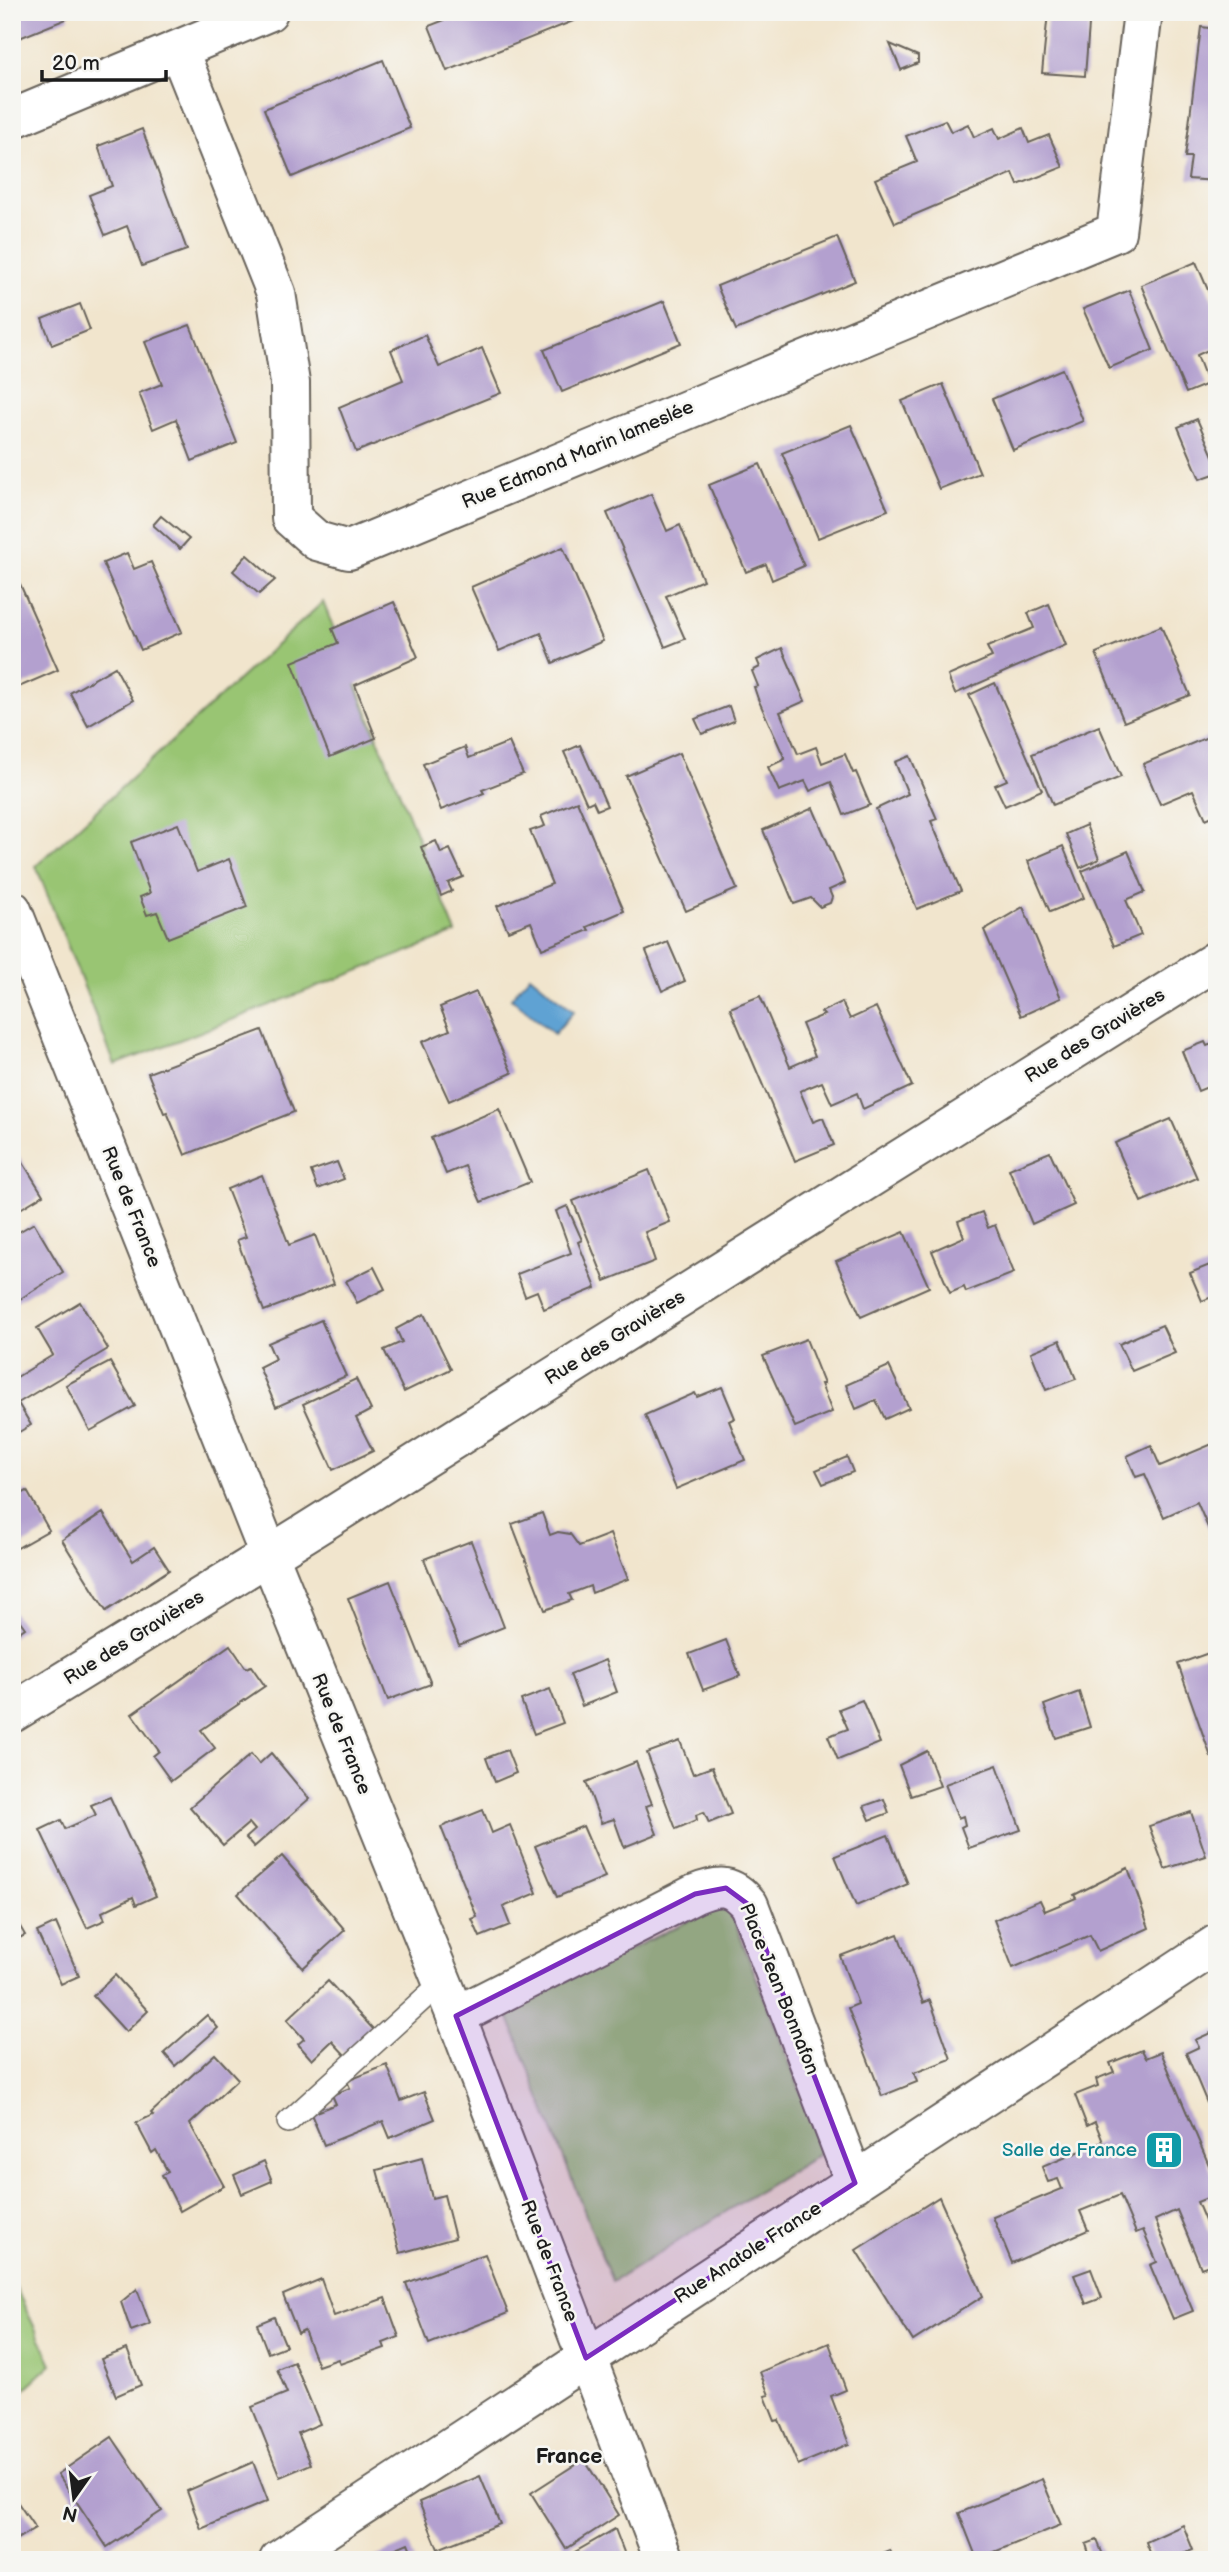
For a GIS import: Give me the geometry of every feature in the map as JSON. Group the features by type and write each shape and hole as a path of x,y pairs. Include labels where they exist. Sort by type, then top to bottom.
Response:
{"street":[{"path":"12,119 268,12"},
{"name":"Rue Edmond Marin lameslée","path":"179,51 276,293 290,383 291,518 317,541 349,550 1116,232 1143,12"},
{"name":"Rue de France","path":"12,910 449,1998 664,2560"},
{"name":"Rue des Gravières","path":"12,1713 269,1555 1217,960"},
{"name":"Place Jean Bonnafon","path":"449,1998 709,1888 738,1891 749,1905 855,2183"},
{"name":"Rue Anatole France","path":"279,2560 1217,1944"}],"lane":[{"path":"288,2122 449,1998"}],"highlighted area":[{"path":"726,1888 749,1905 855,2183 586,2358 456,2016 695,1894"}],"green space":[{"path":"323,602 456,933 115,1065 36,866"},
{"path":"727,1902 824,2151 612,2282 506,2010"},
{"path":"12,2280 52,2364 12,2401"}],"water":[{"path":"530,975 574,1011 554,1034 511,998"}],"building":[{"path":"12,12 67,12 69,18 12,41"},
{"path":"465,12 596,12 447,71 429,26"},
{"path":"1048,12 1090,12 1085,76 1042,73"},
{"path":"1201,27 1217,29 1217,181 1188,179 1191,157 1185,157"},
{"path":"890,44 918,56 918,63 901,70"},
{"path":"383,60 410,128 292,177 264,109"},
{"path":"945,120 951,132 968,124 974,137 994,128 999,139 1023,128 1029,143 1049,135 1063,167 1018,185 1013,173 895,223 875,179 917,162 906,136"},
{"path":"142,129 187,250 142,266 127,226 105,235 89,195 112,186 98,146"},
{"path":"837,237 855,281 736,330 717,286"},
{"path":"1196,262 1217,311 1217,346 1197,355 1208,384 1186,393 1141,285"},
{"path":"1129,290 1153,350 1109,368 1083,309"},
{"path":"664,301 681,343 562,392 544,350"},
{"path":"80,304 90,330 52,345 42,319"},
{"path":"190,325 237,443 192,461 176,419 153,429 139,393 162,384 145,342"},
{"path":"425,335 439,367 482,348 501,393 356,452 339,407 403,380 391,350"},
{"path":"1062,369 1083,421 1013,450 992,399"},
{"path":"943,384 980,473 939,489 902,401"},
{"path":"1197,419 1217,465 1217,473 1200,479 1178,427"},
{"path":"851,425 888,510 818,538 782,453"},
{"path":"760,464 804,566 772,580 766,564 746,572 709,485"},
{"path":"651,494 667,531 680,525 703,580 666,596 685,639 665,647 607,513"},
{"path":"161,516 189,539 180,549 153,525"},
{"path":"563,547 603,641 553,663 541,633 499,651 471,587"},
{"path":"127,553 134,569 151,562 182,632 141,650 103,563"},
{"path":"247,555 275,580 259,594 233,571"},
{"path":"20,584 58,670 12,690 12,588"},
{"path":"394,602 418,657 355,685 376,738 330,757 292,662 338,643 332,629"},
{"path":"1049,604 1066,645 955,694 948,676 992,657 987,647 1034,628 1028,613"},
{"path":"1161,626 1190,695 1124,722 1096,653"},
{"path":"782,648 805,701 780,712 798,754 816,747 822,763 845,754 870,805 844,815 831,782 810,791 805,781 779,791 768,767 785,759 758,699 754,687 758,686 752,671 760,667 757,660"},
{"path":"115,667 133,700 88,726 70,693"},
{"path":"995,683 1042,790 1005,806 995,785 1007,780 969,695"},
{"path":"729,706 734,721 702,734 695,719"},
{"path":"1099,726 1121,777 1053,805 1032,754"},
{"path":"1210,736 1217,752 1217,814 1206,819 1193,790 1160,804 1143,764"},
{"path":"509,742 523,774 441,810 423,764 465,747 469,758"},
{"path":"580,745 607,806 597,810 593,801 587,804 564,752"},
{"path":"679,753 737,889 686,911 626,776"},
{"path":"910,756 937,819 931,821 961,891 917,909 876,809 908,794 895,762"},
{"path":"577,801 624,911 587,927 589,930 542,949 531,922 508,931 497,906 552,884 530,831 545,826 541,816"},
{"path":"813,808 845,883 829,890 832,897 830,903 820,907 811,898 794,904 763,830"},
{"path":"178,824 197,872 229,859 247,907 168,938 157,912 147,915 140,897 150,893 131,842"},
{"path":"1086,825 1099,859 1080,868 1066,834"},
{"path":"436,841 441,853 450,849 463,877 448,883 452,891 441,896 421,847"},
{"path":"1063,846 1084,898 1050,912 1028,861"},
{"path":"1128,851 1145,892 1126,900 1141,935 1114,946 1082,871"},
{"path":"1023,907 1061,998 1021,1016 984,930"},
{"path":"668,942 685,981 662,991 646,951"},
{"path":"476,992 512,1073 449,1101 422,1042 450,1030 440,1007"},
{"path":"760,996 790,1067 815,1056 802,1024 824,1015 821,1012 842,1002 850,1019 876,1007 912,1086 863,1109 857,1093 832,1104 822,1082 800,1091 813,1122 823,1118 834,1145 795,1161 730,1008"},
{"path":"262,1030 294,1112 185,1155 148,1073"},
{"path":"1205,1042 1207,1046 1217,1042 1217,1101 1210,1086 1198,1091 1182,1051"},
{"path":"499,1109 530,1182 481,1202 465,1166 446,1174 431,1138"},
{"path":"1171,1119 1197,1178 1141,1202 1115,1143"},
{"path":"14,1148 43,1195 12,1214 12,1149"},
{"path":"1050,1152 1074,1205 1032,1224 1009,1169"},
{"path":"337,1162 344,1179 318,1189 311,1171"},
{"path":"649,1170 670,1222 645,1232 655,1261 605,1281 573,1201"},
{"path":"262,1175 289,1245 315,1235 334,1284 264,1311 237,1240 246,1237 227,1189"},
{"path":"567,1206 582,1240 578,1242 596,1288 544,1309 537,1291 525,1296 517,1274 571,1253 556,1211"},
{"path":"982,1212 988,1228 995,1225 1014,1273 966,1292 964,1287 950,1293 932,1251 964,1237 958,1221"},
{"path":"34,1223 63,1272 12,1304 12,1236"},
{"path":"904,1232 929,1287 861,1317 836,1261"},
{"path":"1217,1262 1217,1295 1202,1301 1190,1273"},
{"path":"374,1267 385,1289 357,1303 346,1281"},
{"path":"80,1302 108,1349 18,1403 12,1393 12,1380 53,1355 37,1328"},
{"path":"424,1314 451,1369 404,1392 384,1350 402,1342 396,1329"},
{"path":"321,1320 346,1376 276,1407 259,1367 275,1359 268,1343"},
{"path":"1162,1325 1175,1353 1132,1371 1119,1344"},
{"path":"806,1339 832,1412 795,1427 763,1356"},
{"path":"1060,1340 1076,1379 1046,1390 1031,1352"},
{"path":"110,1362 135,1406 90,1431 66,1385"},
{"path":"889,1366 909,1408 885,1419 876,1400 856,1409 846,1385"},
{"path":"356,1379 371,1410 356,1418 373,1451 333,1470 303,1404"},
{"path":"722,1387 735,1418 729,1421 745,1460 676,1489 645,1415 695,1393 697,1397"},
{"path":"18,1403 31,1425 12,1436 12,1407"},
{"path":"1217,1442 1217,1527 1209,1530 1197,1502 1164,1517 1145,1474 1136,1477 1127,1456 1151,1445 1160,1466"},
{"path":"847,1457 853,1472 823,1484 816,1470"},
{"path":"27,1491 49,1530 12,1551 12,1500"},
{"path":"103,1513 133,1561 154,1547 169,1570 106,1611 62,1540"},
{"path":"542,1513 550,1535 558,1532 570,1534 579,1546 610,1534 628,1579 592,1593 590,1586 569,1594 572,1600 545,1610 512,1524"},
{"path":"471,1541 504,1627 459,1645 424,1559"},
{"path":"390,1581 431,1684 388,1700 348,1598"},
{"path":"12,1610 25,1628 12,1637"},
{"path":"726,1640 740,1676 703,1690 689,1654"},
{"path":"230,1645 246,1668 251,1666 265,1686 201,1730 215,1748 171,1781 153,1756 159,1751 132,1714"},
{"path":"1217,1650 1217,1755 1211,1757 1178,1664"},
{"path":"605,1660 617,1692 582,1706 570,1674"},
{"path":"550,1689 563,1723 534,1734 521,1700"},
{"path":"1079,1692 1090,1727 1056,1738 1044,1705"},
{"path":"862,1700 880,1743 838,1760 828,1736 848,1729 839,1709"},
{"path":"680,1741 693,1774 712,1767 731,1814 709,1823 704,1812 696,1815 697,1820 676,1829 647,1753"},
{"path":"507,1750 516,1773 495,1782 486,1758"},
{"path":"927,1751 940,1786 911,1796 899,1765"},
{"path":"271,1753 309,1799 254,1847 246,1838 255,1830 249,1823 223,1845 190,1807 251,1754 259,1764"},
{"path":"636,1762 652,1804 646,1806 657,1834 624,1847 614,1819 601,1823 586,1782"},
{"path":"997,1765 1021,1830 969,1848 961,1827 965,1825 963,1816 958,1818 945,1784"},
{"path":"110,1797 156,1896 136,1905 133,1897 102,1912 105,1920 87,1928 40,1830 61,1820 65,1829 96,1815 91,1805"},
{"path":"884,1799 889,1813 870,1820 864,1806"},
{"path":"483,1810 492,1833 510,1825 537,1893 503,1907 510,1925 480,1937 472,1919 477,1917 441,1827"},
{"path":"1191,1812 1206,1856 1165,1869 1149,1826"},
{"path":"583,1826 605,1877 557,1897 535,1846"},
{"path":"888,1835 908,1884 856,1906 835,1856"},
{"path":"282,1856 345,1930 303,1968 238,1894"},
{"path":"1128,1868 1149,1928 1098,1951 1090,1935 1013,1968 994,1920 1040,1900 1045,1911 1076,1898 1074,1895"},
{"path":"12,1913 25,1935 12,1942"},
{"path":"56,1923 79,1976 61,1984 37,1932"},
{"path":"898,1934 923,2003 930,2000 951,2059 914,2073 917,2082 882,2096 848,2008 858,2004 840,1956"},
{"path":"115,1975 148,2011 126,2032 93,1996"},
{"path":"328,1981 375,2031 347,2057 332,2041 312,2060 298,2044 304,2039 287,2020"},
{"path":"207,2015 218,2028 175,2066 164,2053"},
{"path":"1217,2030 1217,2076 1213,2077 1217,2085 1217,2099 1207,2103 1186,2053 1199,2047 1195,2040"},
{"path":"1142,2050 1146,2058 1161,2052 1217,2184 1217,2194 1197,2202 1217,2249 1217,2262 1201,2268 1177,2210 1155,2220 1193,2311 1173,2319 1150,2265 1157,2262 1143,2230 1136,2233 1120,2195 1080,2211 1088,2230 1012,2263 993,2217 1062,2189 1058,2179 1048,2182 1042,2167 1103,2142 1095,2122 1087,2126 1075,2095 1098,2086 1096,2079 1114,2072 1110,2063"},
{"path":"215,2054 238,2079 190,2124 224,2186 180,2211 162,2175 168,2172 156,2150 152,2153 136,2123 153,2115 151,2113"},
{"path":"387,2065 401,2101 424,2092 435,2119 390,2138 383,2121 324,2145 311,2114 336,2104 332,2095 350,2088 347,2081"},
{"path":"422,2158 432,2198 444,2195 455,2238 400,2253 377,2170"},
{"path":"264,2161 272,2181 242,2194 234,2175"},
{"path":"939,2197 983,2296 913,2341 856,2250"},
{"path":"485,2254 508,2313 429,2344 406,2283"},
{"path":"1091,2269 1102,2298 1086,2304 1074,2275"},
{"path":"321,2279 334,2316 385,2298 399,2337 383,2343 385,2348 340,2364 338,2359 318,2366 304,2330 298,2333 283,2295"},
{"path":"137,2289 150,2324 131,2331 121,2302"},
{"path":"274,2317 286,2346 268,2353 257,2324"},
{"path":"829,2343 846,2390 831,2396 849,2444 798,2465 779,2420 775,2421 765,2396 769,2395 760,2372"},
{"path":"127,2349 141,2385 116,2396 101,2359"},
{"path":"294,2362 320,2424 298,2433 311,2464 280,2477 252,2407 287,2393 277,2369"},
{"path":"112,2437 162,2511 107,2547 58,2474"},
{"path":"584,2459 619,2515 566,2549 531,2493"},
{"path":"253,2462 268,2501 201,2529 187,2491"},
{"path":"480,2476 500,2524 438,2549 419,2502"},
{"path":"1042,2479 1061,2525 977,2559 959,2513"},
{"path":"12,2494 35,2528 12,2542"},
{"path":"1183,2525 1193,2550 1175,2557 1176,2560 1153,2560 1146,2542"},
{"path":"615,2529 627,2560 561,2560"},
{"path":"1097,2540 1105,2560 1091,2560 1086,2544"},
{"path":"408,2543 415,2560 368,2560"},
{"path":"890,2550 894,2560 867,2560"}],"place":[{"name":"Salle de France","path":"1164,2150"}],"district":[{"name":"France","path":"569,2456"}]}
